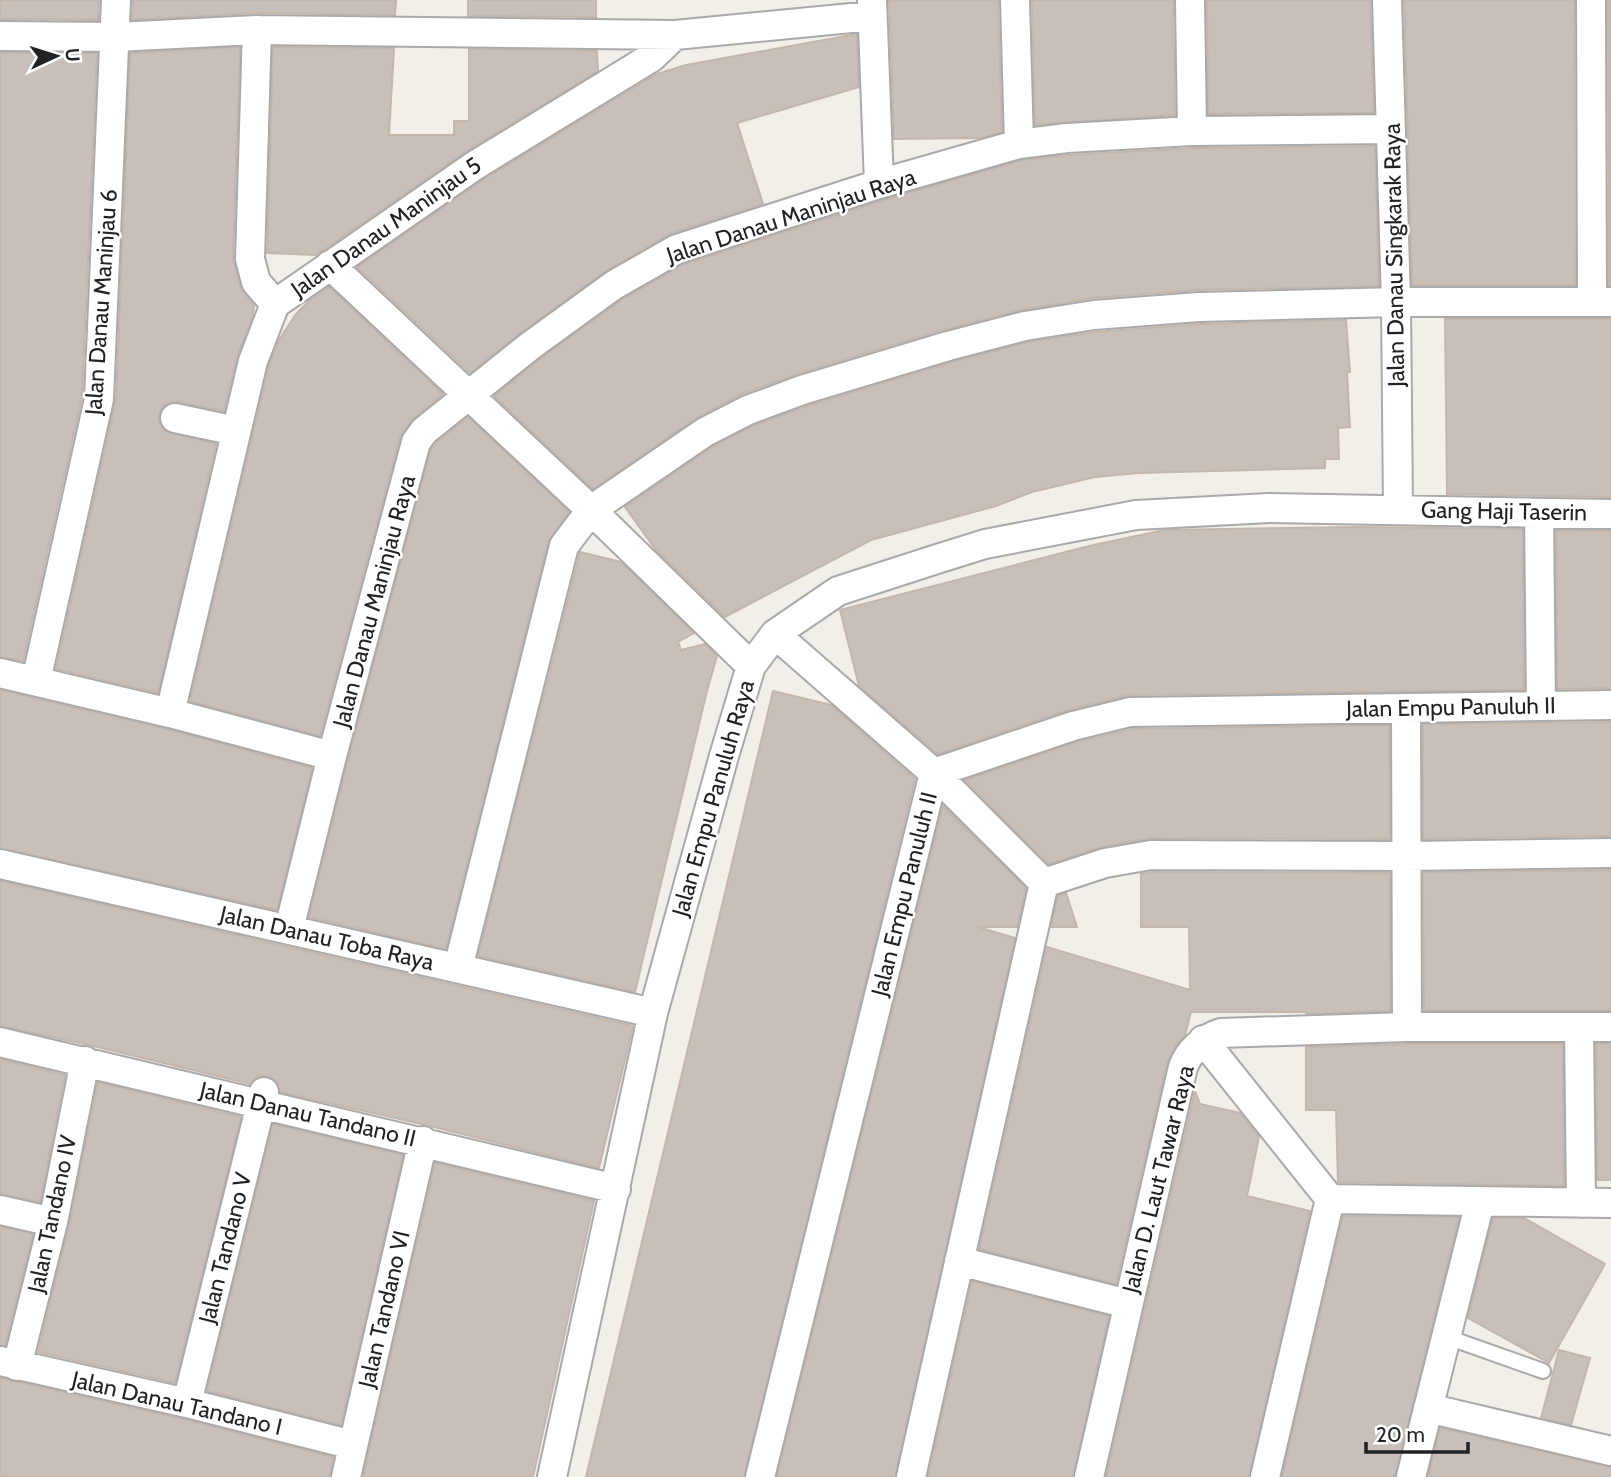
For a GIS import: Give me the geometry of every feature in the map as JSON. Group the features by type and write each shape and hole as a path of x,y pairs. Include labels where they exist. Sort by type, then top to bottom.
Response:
{"street":[{"name":"Jalan Danau Maninjau 6","path":"36,681 99,399 116,0"},
{"path":"1015,0 1019,144"},
{"path":"1190,0 1192,131"},
{"name":"Jalan Danau Singkarak Raya","path":"1387,0 1396,302 1398,509"},
{"path":"458,968 564,546 591,510 705,432 748,410 802,390 1025,326 1094,315 1199,307 1396,302 1602,302 1591,0"},
{"path":"0,36 116,37 257,30 675,35 872,8 879,184"},
{"path":"257,30 250,259 256,282 275,304"},
{"name":"Jalan Danau Maninjau 5","path":"170,713 253,361 275,304 474,166 652,57 675,35"},
{"name":"Jalan Danau Maninjau Raya","path":"289,929 416,442 424,431 530,346 614,285 677,249 879,184 1019,144 1067,138 1192,131 1391,129"},
{"path":"330,265 591,510 751,666"},
{"path":"175,418 236,431"},
{"name":"Jalan Empu Panuluh Raya","path":"552,1477 653,1013 751,666 775,634 838,591 985,544 1136,515 1269,508 1398,509"},
{"name":"Gang Haji Taserin","path":"1398,509 1611,514"},
{"path":"1539,513 1541,706"},
{"path":"775,634 934,773 1044,883"},
{"path":"0,673 170,713 332,756"},
{"name":"Jalan Empu Panuluh II","path":"760,1477 934,773 1073,726 1130,712 1611,705"},
{"path":"1406,708 1407,1027"},
{"path":"1044,883 1105,863 1152,855 1407,856 1611,853"},
{"name":"Jalan Danau Toba Raya","path":"0,864 653,1013"},
{"path":"911,1477 1044,883"},
{"name":"Jalan D. Laut Tawar Raya","path":"1089,1477 1183,1067 1187,1057 1203,1040 1221,1033 1407,1027 1611,1027"},
{"path":"1579,1027 1581,1203"},
{"path":"1203,1040 1330,1199"},
{"name":"Jalan Danau Tandano II","path":"0,1042 263,1098 616,1189"},
{"name":"Jalan Tandano IV","path":"9,1364 53,1222 85,1061"},
{"name":"Jalan Tandano V","path":"187,1403 263,1098"},
{"name":"Jalan Tandano VI","path":"346,1477 423,1141"},
{"path":"1330,1199 1611,1203"},
{"path":"1265,1477 1330,1199"},
{"path":"1411,1477 1480,1202"},
{"path":"0,1210 53,1222"},
{"path":"959,1261 1128,1304"},
{"name":"Jalan Danau Tandano I","path":"9,1364 187,1403 353,1445"},
{"path":"1428,1408 1611,1451"}],"lane":[{"path":"1447,1337 1543,1371"}],"building":[{"path":"0,0 99,0 98,20 0,19"},
{"path":"133,0 396,0 395,15 257,13 132,20"},
{"path":"468,0 596,0 596,17 468,16"},
{"path":"889,0 998,0 1002,132 980,138 894,139"},
{"path":"1032,0 1173,0 1175,115 1035,125"},
{"path":"1207,0 1370,0 1374,113 1208,114"},
{"path":"1404,0 1574,0 1575,285 1412,285"},
{"path":"1608,0 1611,0 1611,285 1609,285"},
{"path":"857,34 859,87 737,123 763,204 672,233 606,271 470,373 357,267 483,180 657,74 686,65"},
{"path":"240,47 233,259 240,287 254,305 253,315 237,357 224,411 171,402 163,406 159,414 159,422 164,431 216,444 158,693 56,669 116,400 130,53"},
{"path":"273,47 394,48 389,135 454,135 454,121 469,121 469,49 597,51 598,71 465,152 316,255 267,253"},
{"path":"0,53 97,53 82,397 23,661 0,657"},
{"path":"1375,146 1379,286 1198,290 1093,298 1021,310 943,330 797,374 742,394 696,418 593,489 494,396 623,299 684,264 884,200 1022,160 1193,148"},
{"path":"329,287 443,394 414,418 400,437 320,736 190,701 269,366 279,340 296,314"},
{"path":"1445,319 1611,319 1611,497 1447,494"},
{"path":"1346,320 1350,427 1338,428 1339,459 1325,459 1325,468 1139,473 1095,477 1032,492 996,506 871,540 725,617 656,550 625,507 714,446 755,425 807,406 1028,342 1096,332 1200,324"},
{"path":"468,417 569,512 548,542 446,949 309,917 431,449"},
{"path":"1356,527 1523,529 1524,690 1129,695 1068,710 938,754 859,686 840,610 1089,546 1164,530"},
{"path":"1556,530 1611,531 1611,688 1557,689"},
{"path":"580,552 621,562 694,633 678,642 681,650 705,644 717,656 635,992 478,956"},
{"path":"0,690 166,729 312,768 277,910 0,848"},
{"path":"773,691 831,705 915,779 744,1477 586,1477"},
{"path":"1611,722 1611,836 1423,839 1423,724"},
{"path":"1389,725 1390,839 1151,838 1102,847 1049,864 965,780 1078,742 1132,729"},
{"path":"943,806 1026,888 1017,927 978,927 1015,938 895,1477 777,1477"},
{"path":"1611,870 1611,1010 1424,1010 1423,872"},
{"path":"1390,873 1390,1011 1306,1014 1191,1012 1185,1035 1175,1046 1167,1063 1116,1284 979,1249 1047,947 1190,990 1189,927 1141,927 1141,874"},
{"path":"0,881 633,1026 599,1168 280,1092 276,1081 267,1076 259,1076 250,1084 0,1026"},
{"path":"1066,893 1077,927 1051,927 1058,896"},
{"path":"1563,1044 1564,1186 1338,1182 1336,1110 1306,1110 1306,1047"},
{"path":"1596,1044 1611,1044 1611,1180 1597,1180"},
{"path":"0,1059 65,1075 40,1202 0,1194"},
{"path":"98,1082 241,1117 175,1383 38,1352 69,1226"},
{"path":"1195,1091 1200,1104 1240,1113 1259,1137 1247,1196 1310,1211 1249,1477 1106,1477"},
{"path":"273,1124 403,1155 341,1425 207,1391"},
{"path":"435,1163 594,1201 533,1477 363,1477"},
{"path":"1343,1216 1459,1217 1395,1477 1282,1477"},
{"path":"1493,1218 1524,1218 1605,1264 1549,1363 1468,1318"},
{"path":"0,1227 33,1234 5,1345 0,1345"},
{"path":"972,1281 1109,1316 1073,1477 928,1477"},
{"path":"1559,1350 1590,1358 1571,1425 1541,1418"},
{"path":"0,1378 183,1419 333,1457 330,1477 0,1477"},
{"path":"1440,1428 1611,1467 1611,1477 1428,1477"}]}
